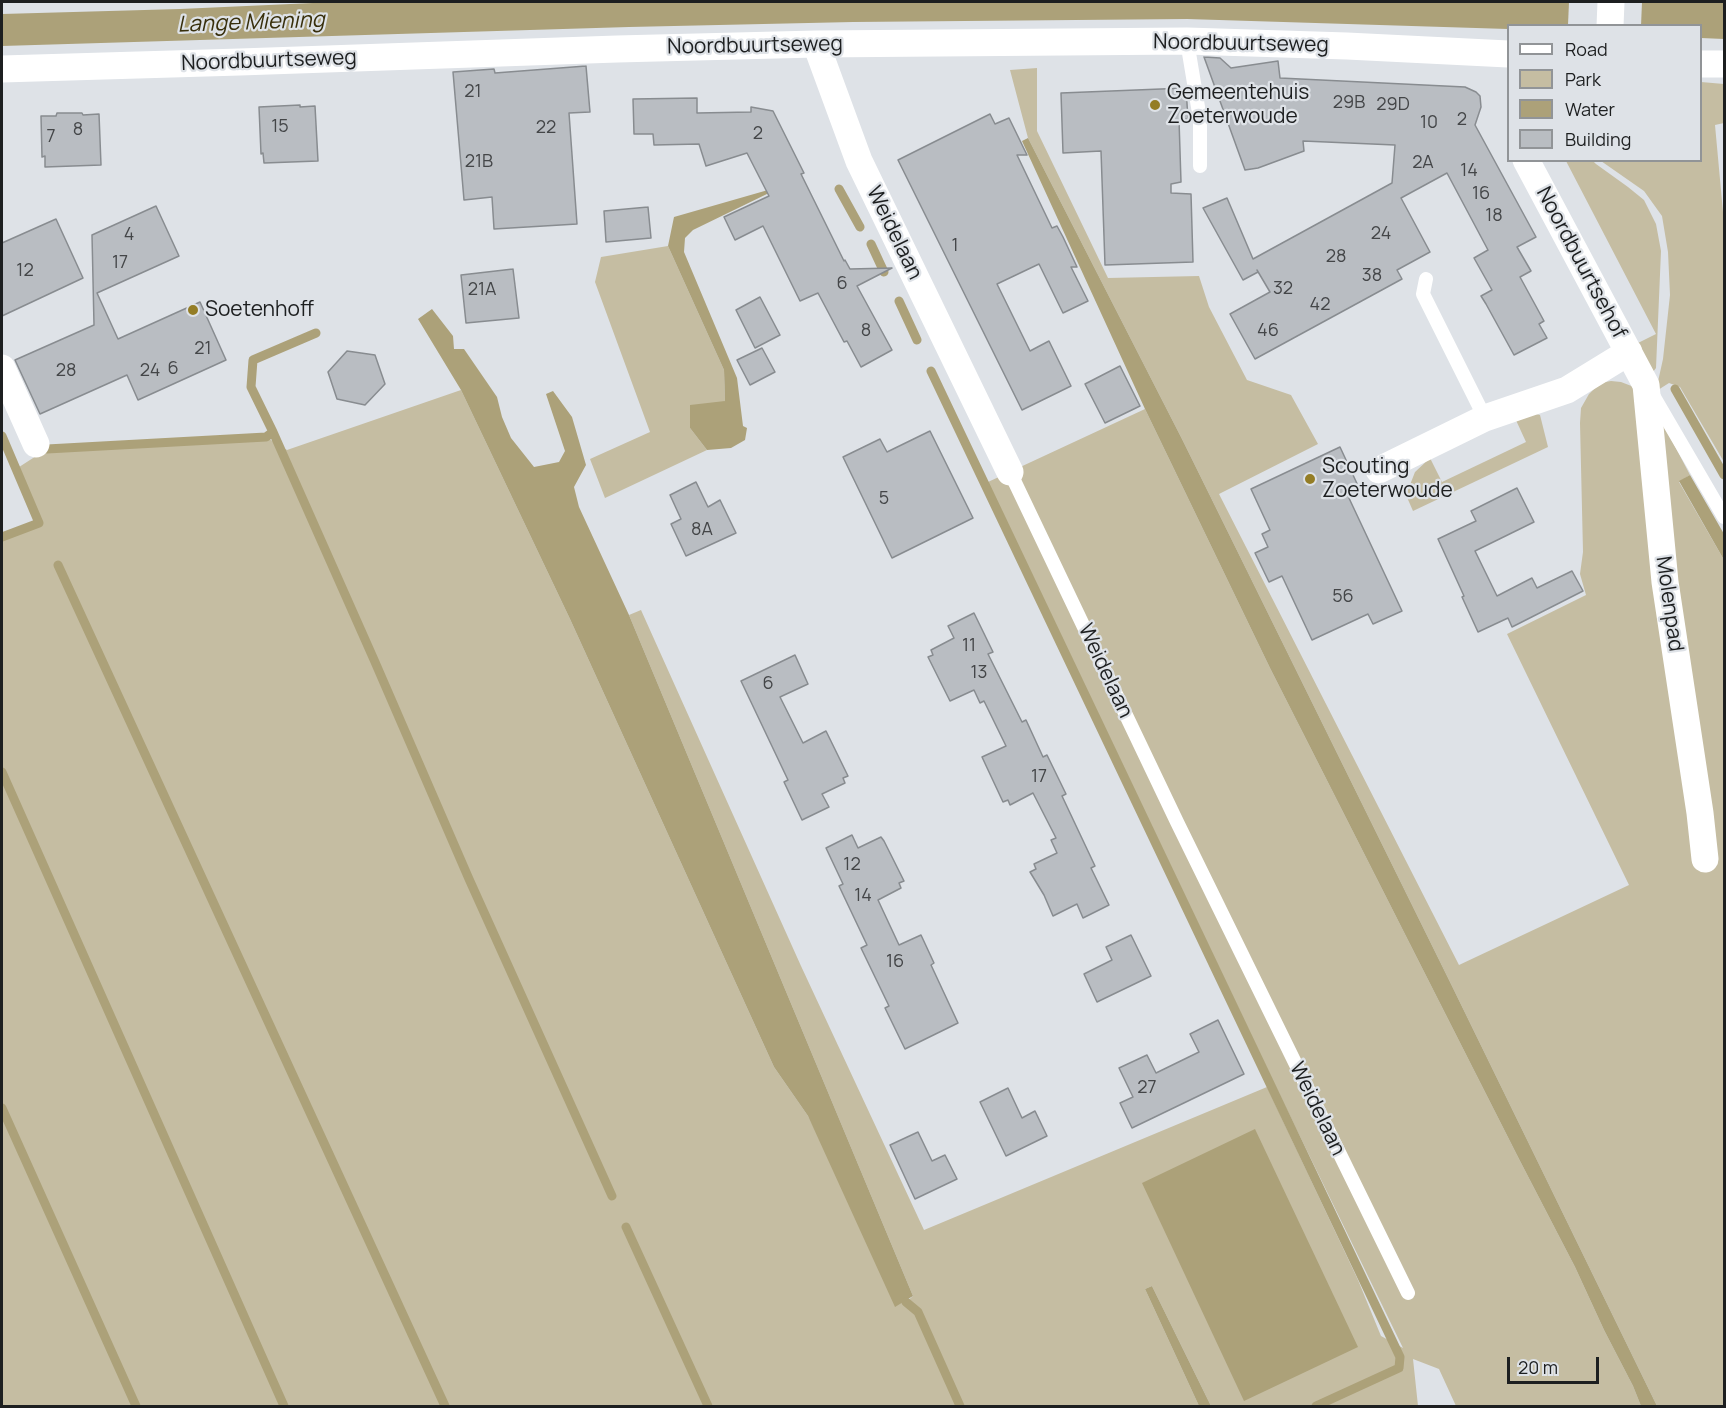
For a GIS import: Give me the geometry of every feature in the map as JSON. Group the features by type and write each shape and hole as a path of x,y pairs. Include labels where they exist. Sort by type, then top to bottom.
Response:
{"street":[{"path":"1610,24 1611,2"},
{"name":"Noordbuurtseweg","path":"2,69 626,48 816,44 1187,41 1507,54"},
{"name":"Weidelaan","path":"816,44 859,161 1010,472"},
{"path":"1702,64 1725,64"},
{"name":"Noordbuurtsehof","path":"1379,470 1485,418 1567,390 1629,352 1527,162"},
{"name":"Molenpad","path":"1629,352 1646,385 1665,582 1705,859"},
{"path":"2,368 36,444"}],"lane":[{"path":"1187,41 1200,119 1200,166"},
{"path":"1426,279 1423,294 1485,418"},
{"path":"1646,385 1725,517"},
{"name":"Weidelaan","path":"1010,472 1177,822 1408,1293"}],"green space":[{"path":"1037,68 1037,131 1108,278 1199,276 1209,307 1247,380 1291,395 1318,444 1219,494 1459,965 1629,885 1507,634 1586,595 1580,574 1583,552 1580,423 1581,408 1589,394 1600,383 1611,381 1634,387 1656,410 1690,475 1679,482 1724,560 1724,1406 1657,1406 1182,439 1028,138 1010,70"},
{"path":"1702,82 1724,84 1724,123 1715,125 1724,223 1724,462 1680,387 1669,383 1658,390 1670,295 1668,252 1662,216 1644,191 1602,162 1702,162"},
{"path":"1567,162 1594,162 1644,200 1656,224 1661,251 1656,368 1653,372 1638,343 1656,334"},
{"path":"668,246 724,370 725,401 690,428 707,450 605,498 590,459 650,432 595,282 601,257"},
{"path":"461,390 570,619 774,1067 808,1116 906,1302 913,1296 629,615 641,610 801,966 924,1230 1267,1087 1358,1280 1381,1336 1403,1348 1274,1083 988,482 1145,409 1270,668 1575,1267 1641,1406 1456,1406 1439,1369 1413,1359 1418,1406 1211,1406 1152,1286 1145,1289 1199,1406 2,1406 2,537 39,523 16,469 47,449 266,437 287,450"},
{"path":"1528,412 1540,415 1548,447 1413,511 1406,495 1415,472 1430,458 1442,482 1526,442 1515,418"}],"water":[{"name":"Lange Miening","path":"335,2 1724,2 1724,39 1702,38 1702,24 1507,24 1507,29 1187,19 629,27 2,46 2,14"},
{"path":"1028,138 1182,439 1657,1406 1641,1406 1575,1267 1270,668 1145,409 1022,141"},
{"path":"768,190 769,193 693,230 685,238 684,252 737,378 743,426 747,428 745,440 731,448 707,450 690,428 690,405 725,401 724,370 668,246 674,217"},
{"path":"432,309 453,336 454,349 464,349 497,397 511,438 534,467 559,462 565,451 546,394 553,391 572,417 586,465 574,487 579,507 629,615 913,1296 895,1307 808,1116 774,1067 570,619 461,390 418,319"},
{"path":"1690,475 1724,534 1724,560 1679,481"},
{"path":"1255,1129 1358,1347 1244,1401 1142,1183"},
{"path":"1152,1286 1211,1406 1199,1406 1145,1289"}],"pier":[{"path":"1569,2 1642,2 1641,24 1568,24"}],"building":[{"path":"1204,57 1220,58 1231,68 1278,61 1280,78 1465,87 1476,92 1480,96 1481,107 1475,125 1536,237 1517,247 1531,271 1520,277 1544,321 1539,324 1547,338 1514,355 1481,296 1492,290 1474,258 1488,250 1447,173 1401,198 1430,252 1397,270 1402,279 1255,359 1230,314 1270,292 1257,270 1258,272 1243,280 1203,208 1227,198 1253,259 1392,183 1395,145 1303,141 1304,151 1258,168 1245,170"},
{"path":"586,66 590,112 569,113 577,224 494,229 492,197 464,200 453,72 494,69 495,73"},
{"path":"1186,88 1188,119 1179,120 1181,182 1171,184 1171,193 1191,194 1193,262 1105,265 1101,151 1063,153 1061,93"},
{"path":"697,98 697,113 751,112 751,107 773,111 804,173 801,174 850,269 892,268 857,286 892,350 861,367 847,341 844,342 818,293 800,301 763,226 735,240 724,217 769,196 747,153 706,166 699,144 654,145 653,134 634,134 633,99"},
{"path":"300,105 300,107 315,106 318,161 264,163 263,153 261,154 259,107"},
{"path":"57,113 99,114 101,165 45,167 45,156 42,157 41,116 56,116"},
{"path":"990,114 995,124 1009,118 1027,155 1017,155 1052,228 1057,226 1063,237 1077,267 1071,267 1088,301 1063,313 1039,264 997,284 1030,351 1049,341 1071,386 1022,410 898,160"},
{"name":"Soetenhoff","path":"156,206 179,256 97,293 118,339 200,302 226,360 138,400 127,375 40,414 15,360 94,325 92,235"},
{"path":"648,207 651,238 606,242 604,211"},
{"path":"56,219 83,278 2,316 2,243"},
{"path":"513,269 519,318 466,323 461,275"},
{"path":"760,297 780,335 755,348 736,310"},
{"path":"762,348 775,372 750,385 737,360"},
{"path":"347,351 375,355 385,384 365,405 337,399 328,372"},
{"path":"1120,366 1140,406 1105,423 1085,384"},
{"path":"930,431 973,518 892,558 843,457 880,439 887,452"},
{"path":"1340,447 1360,490 1348,496 1402,611 1373,624 1368,614 1312,640 1282,576 1269,582 1255,553 1268,547 1262,534 1270,530 1251,489"},
{"path":"696,482 708,507 720,500 736,533 686,556 671,524 681,519 670,495"},
{"path":"1517,488 1534,522 1475,551 1497,596 1532,578 1537,588 1572,571 1583,591 1512,627 1508,618 1478,632 1438,539 1476,521 1471,511"},
{"path":"974,613 993,652 988,654 1022,722 1026,720 1043,757 1047,755 1066,794 1062,796 1095,866 1091,868 1109,905 1083,918 1077,904 1053,916 1030,872 1036,869 1034,864 1057,853 1051,840 1056,838 1033,793 1010,805 1008,800 1003,802 982,757 1006,746 984,701 980,703 974,690 950,701 928,657 933,655 931,650 954,638 948,626"},
{"path":"795,655 808,684 780,697 803,743 826,731 848,776 843,778 845,783 822,794 829,807 802,820 784,782 788,780 741,681"},
{"path":"852,835 858,848 881,837 884,841 904,881 899,883 901,888 878,900 899,945 921,935 934,963 931,965 958,1023 905,1049 885,1008 889,1006 861,948 867,945 839,886 843,884 826,848"},
{"path":"1131,935 1151,976 1097,1002 1084,974 1112,960 1106,947"},
{"path":"1218,1020 1244,1074 1132,1128 1120,1103 1133,1097 1119,1068 1147,1055 1156,1073 1199,1052 1190,1034"},
{"path":"1008,1088 1022,1118 1035,1111 1047,1136 1006,1156 980,1102"},
{"path":"918,1132 932,1161 945,1155 957,1179 915,1199 890,1145"}],"waterway":[{"path":"839,189 860,227"},
{"path":"871,244 884,272"},
{"path":"899,301 917,340"},
{"path":"316,333 253,360 251,387 612,1196"},
{"path":"931,371 1400,1357 1399,1368 1316,1406"},
{"path":"1675,389 1724,475"},
{"path":"47,449 266,437 273,432"},
{"path":"2,436 39,523 2,537"},
{"path":"58,565 445,1406"},
{"path":"2,772 284,1406"},
{"path":"2,1108 136,1406"},
{"path":"626,1227 708,1406"},
{"path":"906,1302 918,1312 960,1406"}],"place":[{"name":"Gemeentehuis Zoeterwoude","path":"1155,105"},
{"name":"Soetenhoff","path":"193,310"},
{"name":"Scouting Zoeterwoude","path":"1310,479"}]}
